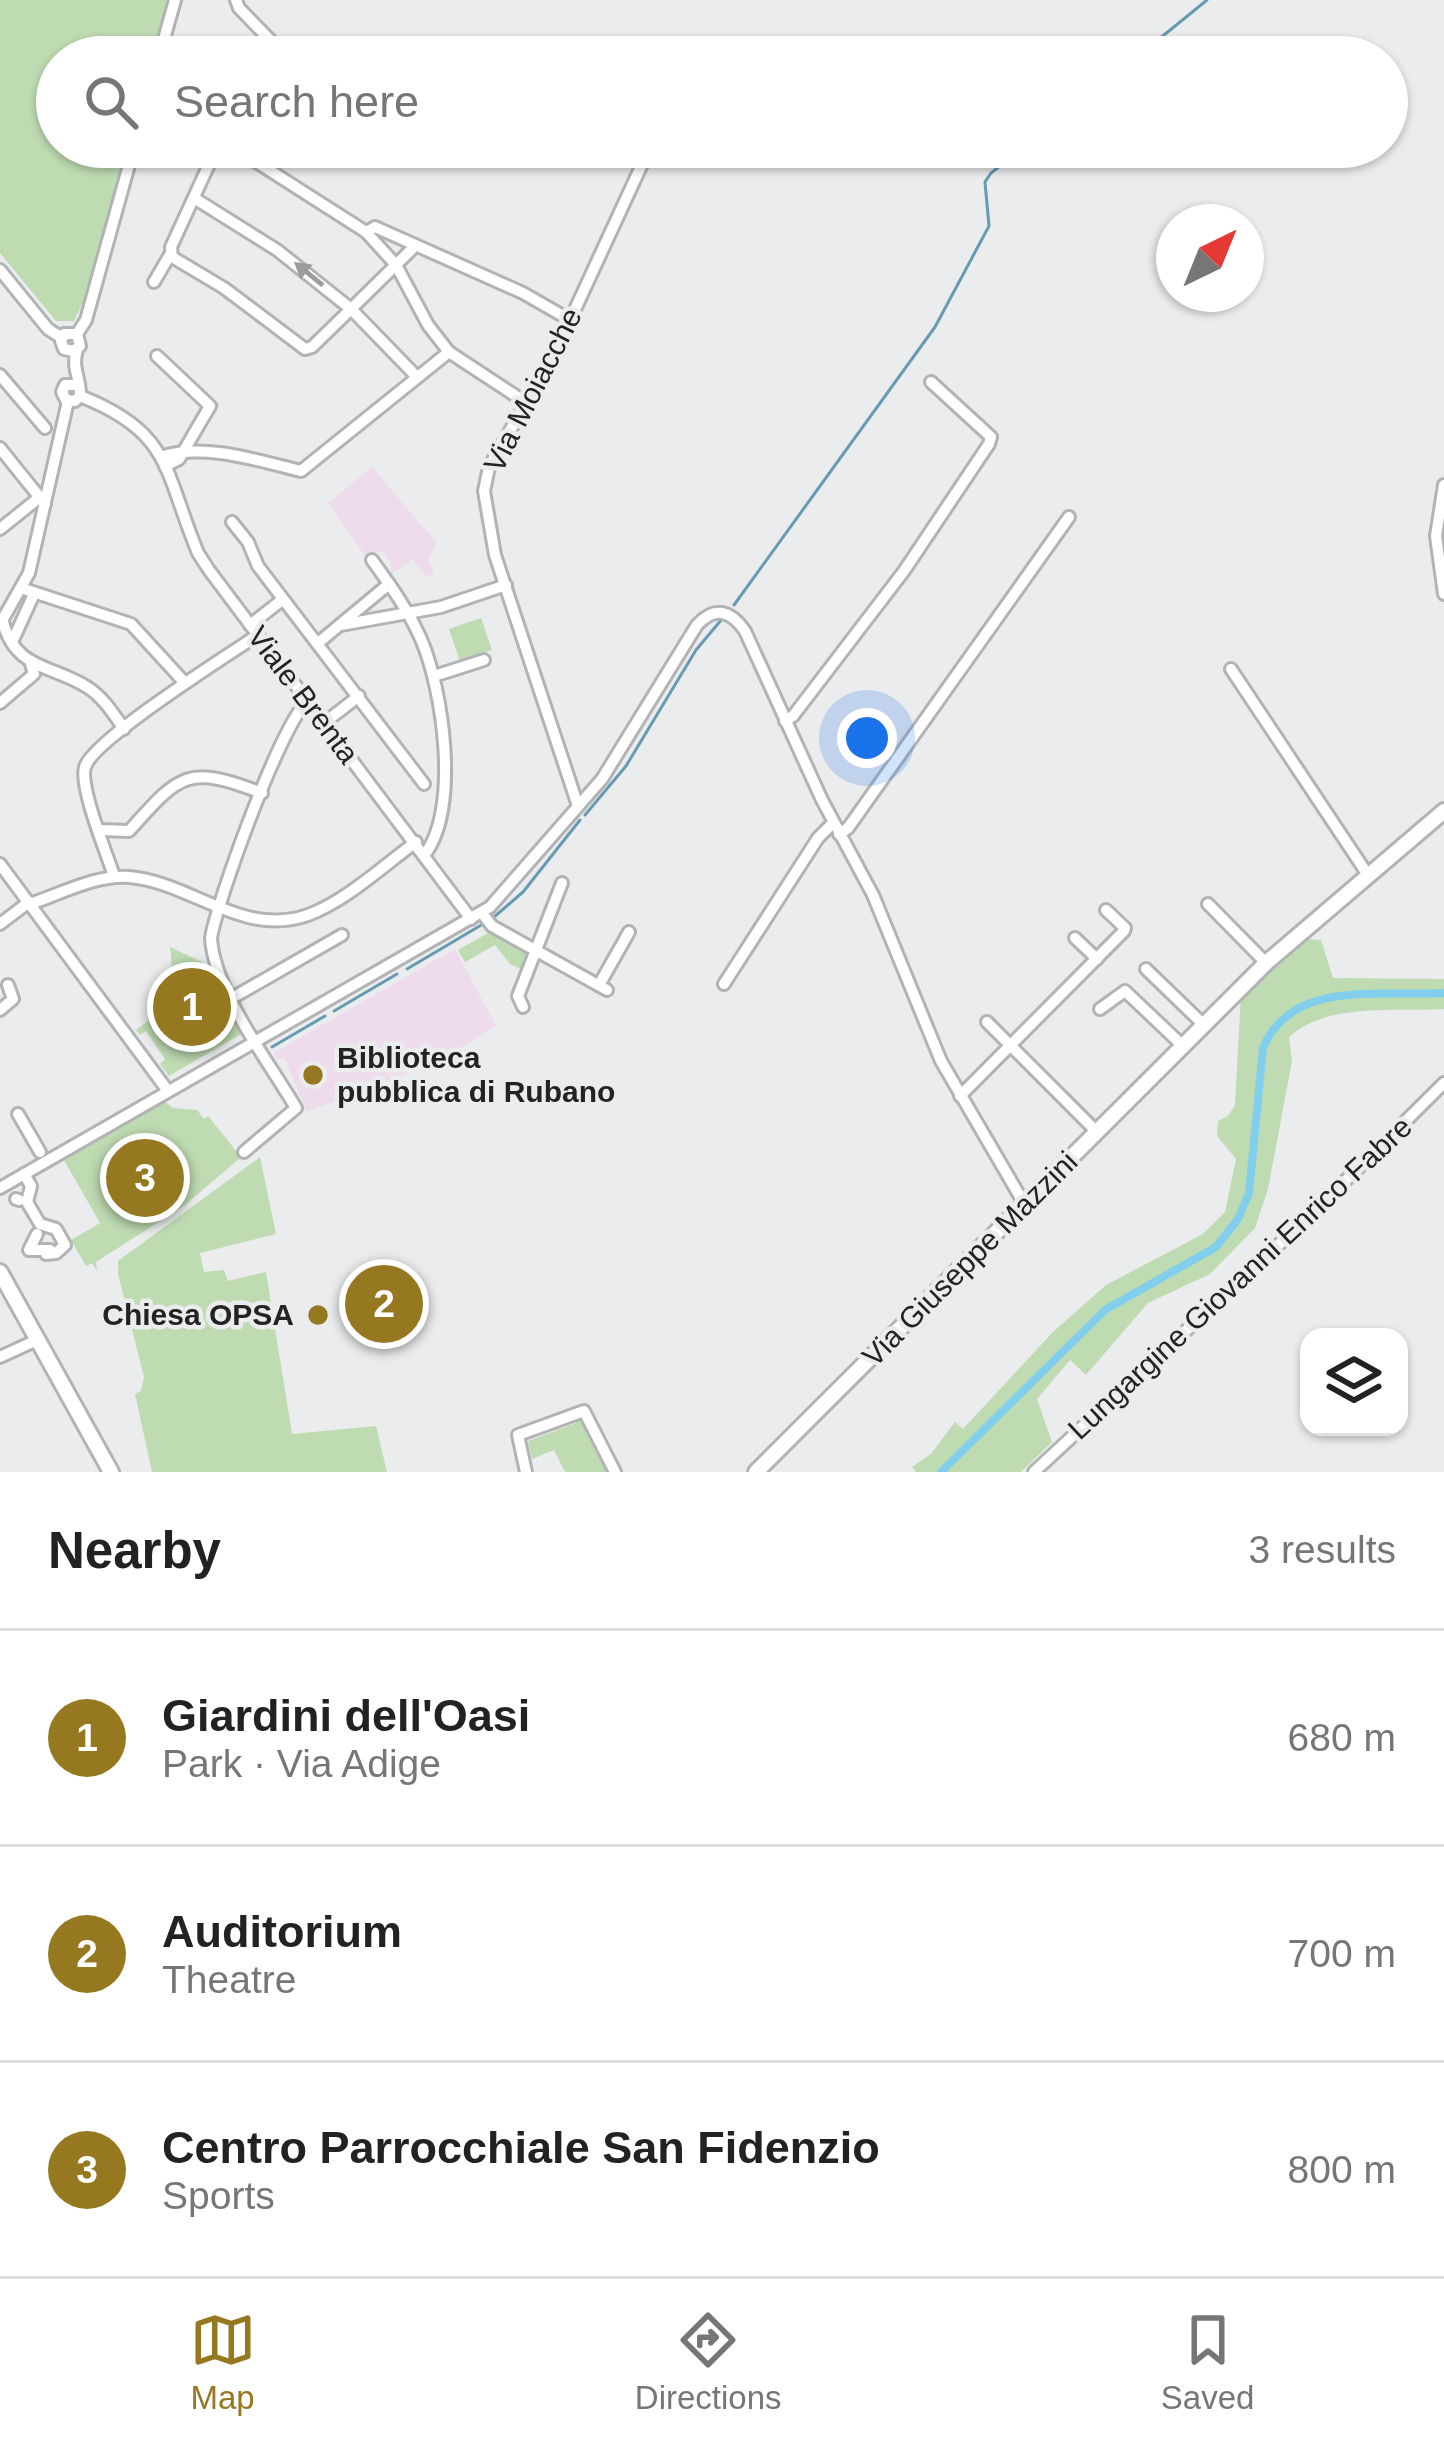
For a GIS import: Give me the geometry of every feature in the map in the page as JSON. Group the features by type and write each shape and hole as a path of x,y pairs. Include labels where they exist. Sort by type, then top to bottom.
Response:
{"main road":[{"name":"Via Giuseppe Mazzini","path":"756,1472 1266,963 1444,811"},
{"path":"0,1272 111,1472"}],"street":[{"path":"165,36 175,0"},
{"path":"236,1 267,36"},
{"path":"67,346 81,342 77,334 86,320 128,168"},
{"path":"154,282 208,168"},
{"path":"266,168 366,232 395,266 448,352 525,402"},
{"name":"Via Moiacche","path":"582,802 568,780 490,537 484,491 489,467 571,320 640,168"},
{"path":"194,198 287,257 350,309 417,377"},
{"path":"366,232 375,227 414,243 571,320"},
{"path":"171,253 307,349 413,248"},
{"path":"0,270 67,346 74,368 73,392 43,500 28,591 13,640"},
{"path":"0,293 12,285"},
{"path":"163,461 181,453 232,454 301,471 448,352"},
{"path":"157,356 210,406 181,453"},
{"path":"0,375 45,428"},
{"path":"785,721 794,716 904,571 989,444 991,436 932,382"},
{"name":"Viale Brenta","path":"73,392 118,410 151,439 198,553 476,916 603,987 629,932"},
{"path":"0,448 43,500"},
{"path":"1444,485 1436,536 1444,594"},
{"path":"0,529 43,500"},
{"path":"724,985 818,838 836,828 848,828 1069,517"},
{"path":"232,522 282,600 424,784"},
{"path":"373,560 409,614 434,676 443,749 442,813 425,854"},
{"path":"318,643 389,584"},
{"path":"341,625 441,608 506,586"},
{"path":"0,703 34,674 1,620 28,591"},
{"path":"28,591 112,614 131,624 185,683"},
{"path":"114,876 85,768 91,757 254,630 282,600"},
{"path":"0,1188 476,916 514,883 602,779 697,625 714,612 729,613 745,631 836,828 867,881 927,1031 959,1096 1025,1205"},
{"path":"434,676 484,660"},
{"path":"31,664 80,682 99,695 124,729"},
{"path":"1231,669 1368,875"},
{"path":"324,723 358,696"},
{"path":"244,1152 296,1108 232,998 212,955 211,938 262,793 295,714 308,701"},
{"path":"100,830 129,831 172,783 214,776 262,793"},
{"path":"0,924 30,903 114,876 136,877 219,909 275,922 310,914 416,842"},
{"path":"0,864 168,1091"},
{"path":"523,1007 518,996 562,884"},
{"path":"1208,904 1266,963"},
{"path":"959,1096 1125,928 1106,910"},
{"path":"232,998 342,935"},
{"path":"1075,938 1097,959"},
{"path":"1145,968 1204,1025"},
{"path":"0,1010 13,999 8,985"},
{"path":"1100,1009 1125,991 1183,1046"},
{"path":"987,1022 1097,1132"},
{"name":"Lungargine Giovanni Enrico Fabre","path":"1034,1472 1304,1222 1444,1083"},
{"path":"18,1114 40,1152"},
{"path":"24,1174 31,1186 21,1201 38,1229 56,1229 65,1245 46,1254"},
{"path":"0,1358 37,1340"},
{"path":"526,1472 518,1435 584,1411 615,1472"}],"shaded area":[{"path":"372,467 437,543 428,560 434,573 427,577 412,559 391,575 384,552 374,551 366,557 328,503"},
{"path":"455,949 496,1026 406,1074 306,1112 286,1061 273,1053"}],"green space":[{"path":"0,0 168,0 158,36 36,36 36,168 122,168 87,294 74,321 56,321 0,253"},
{"path":"481,618 492,650 460,661 449,629"},
{"path":"490,932 529,954 522,970 510,964 495,945 465,962 458,950"},
{"path":"1304,939 1321,940 1333,978 1444,979 1444,1009 1342,1014 1323,1018 1289,1037 1292,1061 1268,1189 1255,1228 1210,1274 1148,1303 1086,1375 1070,1360 1037,1399 1052,1442 1021,1472 916,1472 912,1467 931,1454 955,1422 963,1429 1052,1333 1106,1285 1203,1234 1225,1212 1236,1159 1217,1136 1218,1121 1235,1105 1241,995"},
{"path":"170,947 202,962 241,1034 169,1076 160,1064 165,1059 146,1031 140,1035 136,1030 168,994"},
{"path":"164,1101 173,1108 197,1110 204,1119 208,1116 241,1157 185,1205 96,1262 97,1271 92,1263 86,1266 71,1240 100,1223 64,1160"},
{"path":"260,1157 276,1234 200,1253 204,1272 224,1270 228,1281 266,1272 292,1434 376,1426 387,1472 152,1472 135,1394 141,1391 144,1377 118,1261"},
{"path":"583,1415 590,1430 586,1433 607,1472 565,1472 554,1450 532,1459 528,1441 576,1423 575,1418"}],"waterway":[{"path":"1163,36 1207,0"},
{"path":"734,605 935,327 989,226 985,182 997,168"},
{"path":"585,815 626,766 696,650 722,619"},
{"path":"494,917 523,892 580,820"},
{"path":"407,969 483,924"},
{"path":"334,1011 397,974"},
{"path":"941,1472 1105,1310 1216,1247 1238,1219 1249,1193 1263,1048 1277,1026 1295,1010 1341,996 1444,993"},
{"path":"272,1047 325,1016"}],"place":[{"name":"Giardini dell'Oasi","path":"192,1007"},
{"name":"Biblioteca pubblica di Rubano","path":"313,1075"},
{"name":"Centro Parrocchiale San Fidenzio","path":"145,1178"},
{"name":"Auditorium","path":"384,1304"},
{"name":"Chiesa OPSA","path":"318,1315"}]}
